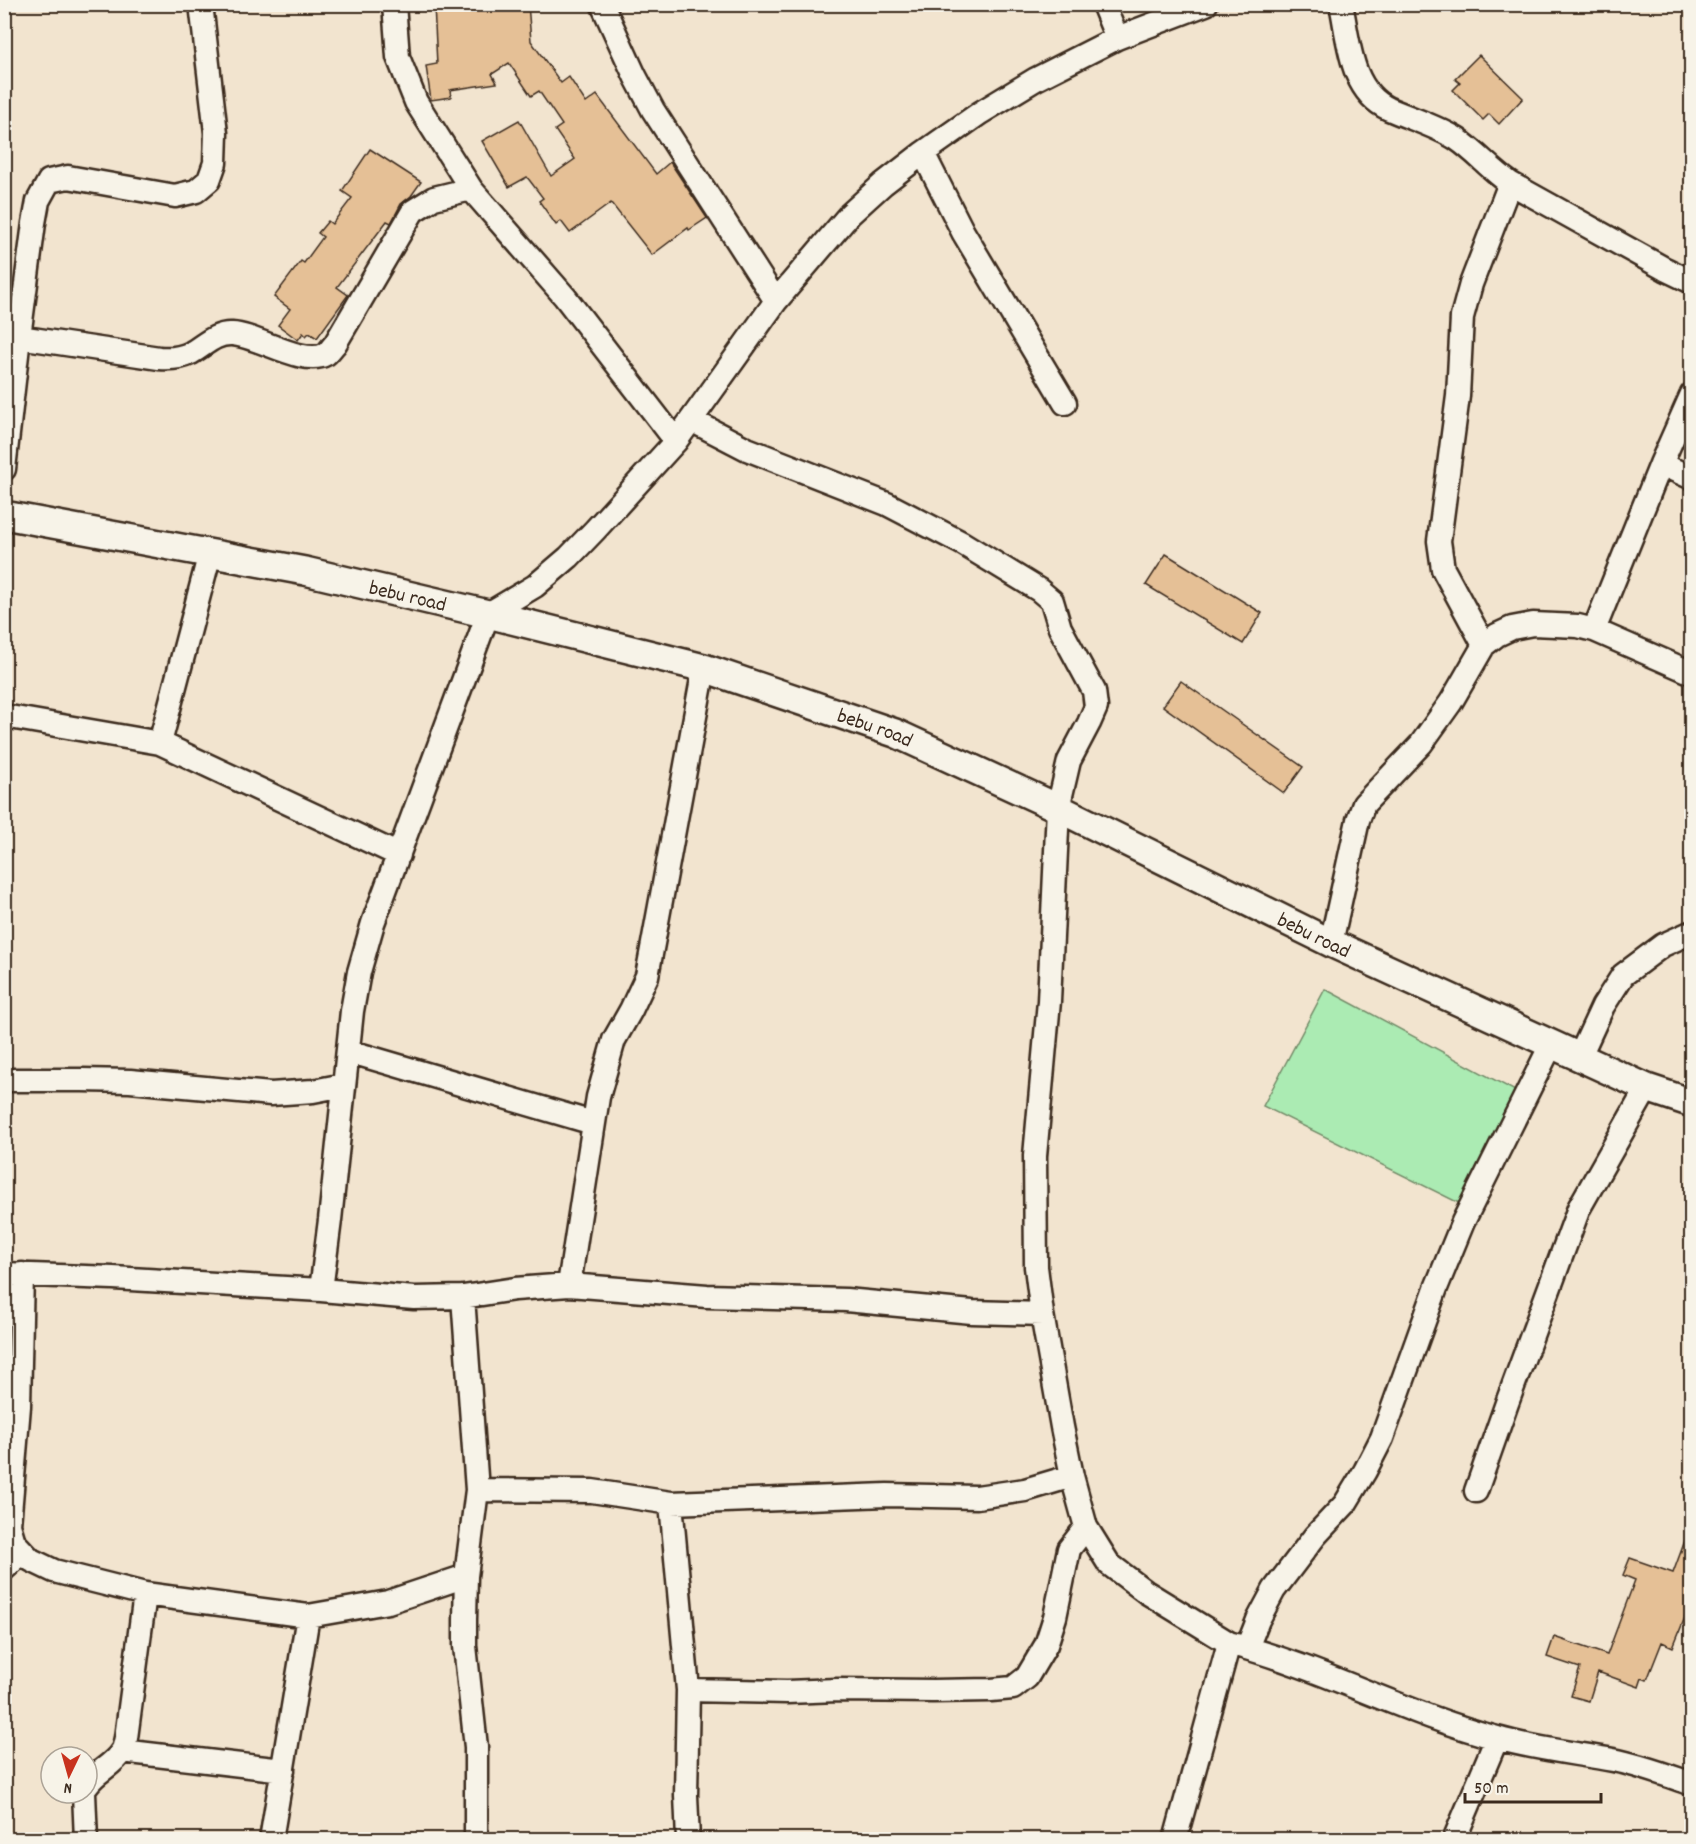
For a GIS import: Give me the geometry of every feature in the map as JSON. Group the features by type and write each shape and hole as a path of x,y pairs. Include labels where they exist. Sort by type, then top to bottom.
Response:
{"street":[{"path":"4,469 11,335 38,201 50,181 68,177 175,196 196,191 209,180 215,163 216,133 201,4"},
{"path":"394,4 398,57 416,102 471,189 565,297 676,441"},
{"path":"602,4 653,110 776,301"},
{"path":"1103,4 1117,38"},
{"path":"321,1290 359,972 373,923 488,614 535,586 569,557 676,441 776,301 850,214 883,184 980,113 1036,78 1117,38 1206,4"},
{"path":"1341,4 1352,60 1361,83 1371,96 1386,107 1433,126 1456,139 1510,183 1692,282"},
{"path":"923,153 963,232 1065,403"},
{"path":"1484,645 1443,569 1440,541 1458,396 1462,317 1471,284 1510,183"},
{"path":"11,335 174,359 190,353 218,336 231,334 246,336 301,356 315,358 326,354 335,344 413,211 434,198 471,189"},
{"path":"1594,630 1692,394"},
{"path":"691,420 747,449 887,504 962,543 1039,590 1052,600 1060,628 1094,691 1096,707 1069,761 1058,808 1049,1000 1035,1156 1036,1267 1042,1314 1072,1476 1086,1527 1109,1564 1146,1592 1238,1645 1426,1715 1497,1738 1550,1750 1616,1760 1692,1784"},
{"path":"1661,464 1692,478"},
{"name":"bebu road","path":"4,515 305,571 488,614 704,668 895,733 1058,808 1331,943 1579,1058 1647,1088 1692,1103"},
{"path":"160,743 210,553"},
{"path":"1331,943 1358,820 1364,804 1421,744 1451,702 1484,645 1497,635 1512,628 1533,624 1569,625 1594,630 1692,673"},
{"path":"569,1285 598,1097 614,1040 647,976 704,668"},
{"path":"4,716 160,743 399,855"},
{"path":"1579,1058 1603,1006 1623,975 1663,945 1692,932"},
{"path":"1175,1839 1238,1645 1258,1620 1274,1590 1315,1536 1346,1504 1370,1463 1382,1438 1436,1288 1463,1222 1551,1045"},
{"path":"348,1051 593,1123"},
{"path":"4,1080 130,1082 271,1094 313,1091 344,1085"},
{"path":"1476,1491 1579,1208 1647,1088"},
{"path":"466,1576 388,1602 308,1616 144,1594 54,1570 31,1560 14,1542 9,1525 19,1406 13,1274 321,1290 414,1298 463,1296 569,1285 707,1296 846,1300 972,1312 1042,1314"},
{"path":"463,1296 477,1490 466,1576 465,1646 476,1747 476,1839"},
{"path":"477,1490 592,1491 671,1503 887,1496 977,1497 1025,1490 1072,1476"},
{"path":"671,1503 688,1690 686,1795 688,1839"},
{"path":"688,1690 787,1692 1013,1688 1027,1677 1046,1645 1055,1617 1069,1550 1086,1527"},
{"path":"4,1569 23,1552"},
{"path":"99,1772 122,1751 126,1738 144,1594"},
{"path":"272,1839 308,1616"},
{"path":"1454,1839 1497,1738"},
{"path":"122,1751 283,1770"},
{"path":"85,1805 86,1839"}],"green space":[{"path":"1325,989 1521,1094 1463,1205 1263,1106"}],"building":[{"path":"528,4 531,41 561,83 569,77 586,103 597,95 656,174 670,162 707,218 689,230 688,228 652,255 611,203 570,233 561,221 556,225 539,201 543,198 527,177 509,187 482,141 519,120 551,176 575,159 555,130 562,125 539,91 531,96 509,63 492,74 497,83 450,90 451,97 431,100 426,66 437,64 434,5"},
{"path":"1479,55 1523,98 1499,124 1489,114 1483,120 1453,90 1460,83 1455,79"},
{"path":"370,149 421,182 411,196 401,204 391,223 387,221 337,287 348,295 317,338 309,333 306,336 303,333 298,340 278,325 290,309 274,297 301,261 304,263 323,237 318,233 328,221 332,224 352,198 342,191"},
{"path":"1166,554 1262,613 1243,644 1146,585"},
{"path":"1181,681 1303,767 1284,793 1163,706"},
{"path":"1690,1527 1692,1528 1692,1600 1673,1647 1662,1642 1647,1680 1642,1678 1639,1687 1598,1672 1589,1701 1571,1696 1580,1668 1547,1657 1554,1637 1607,1655 1635,1580 1623,1575 1630,1558 1673,1573"}]}
